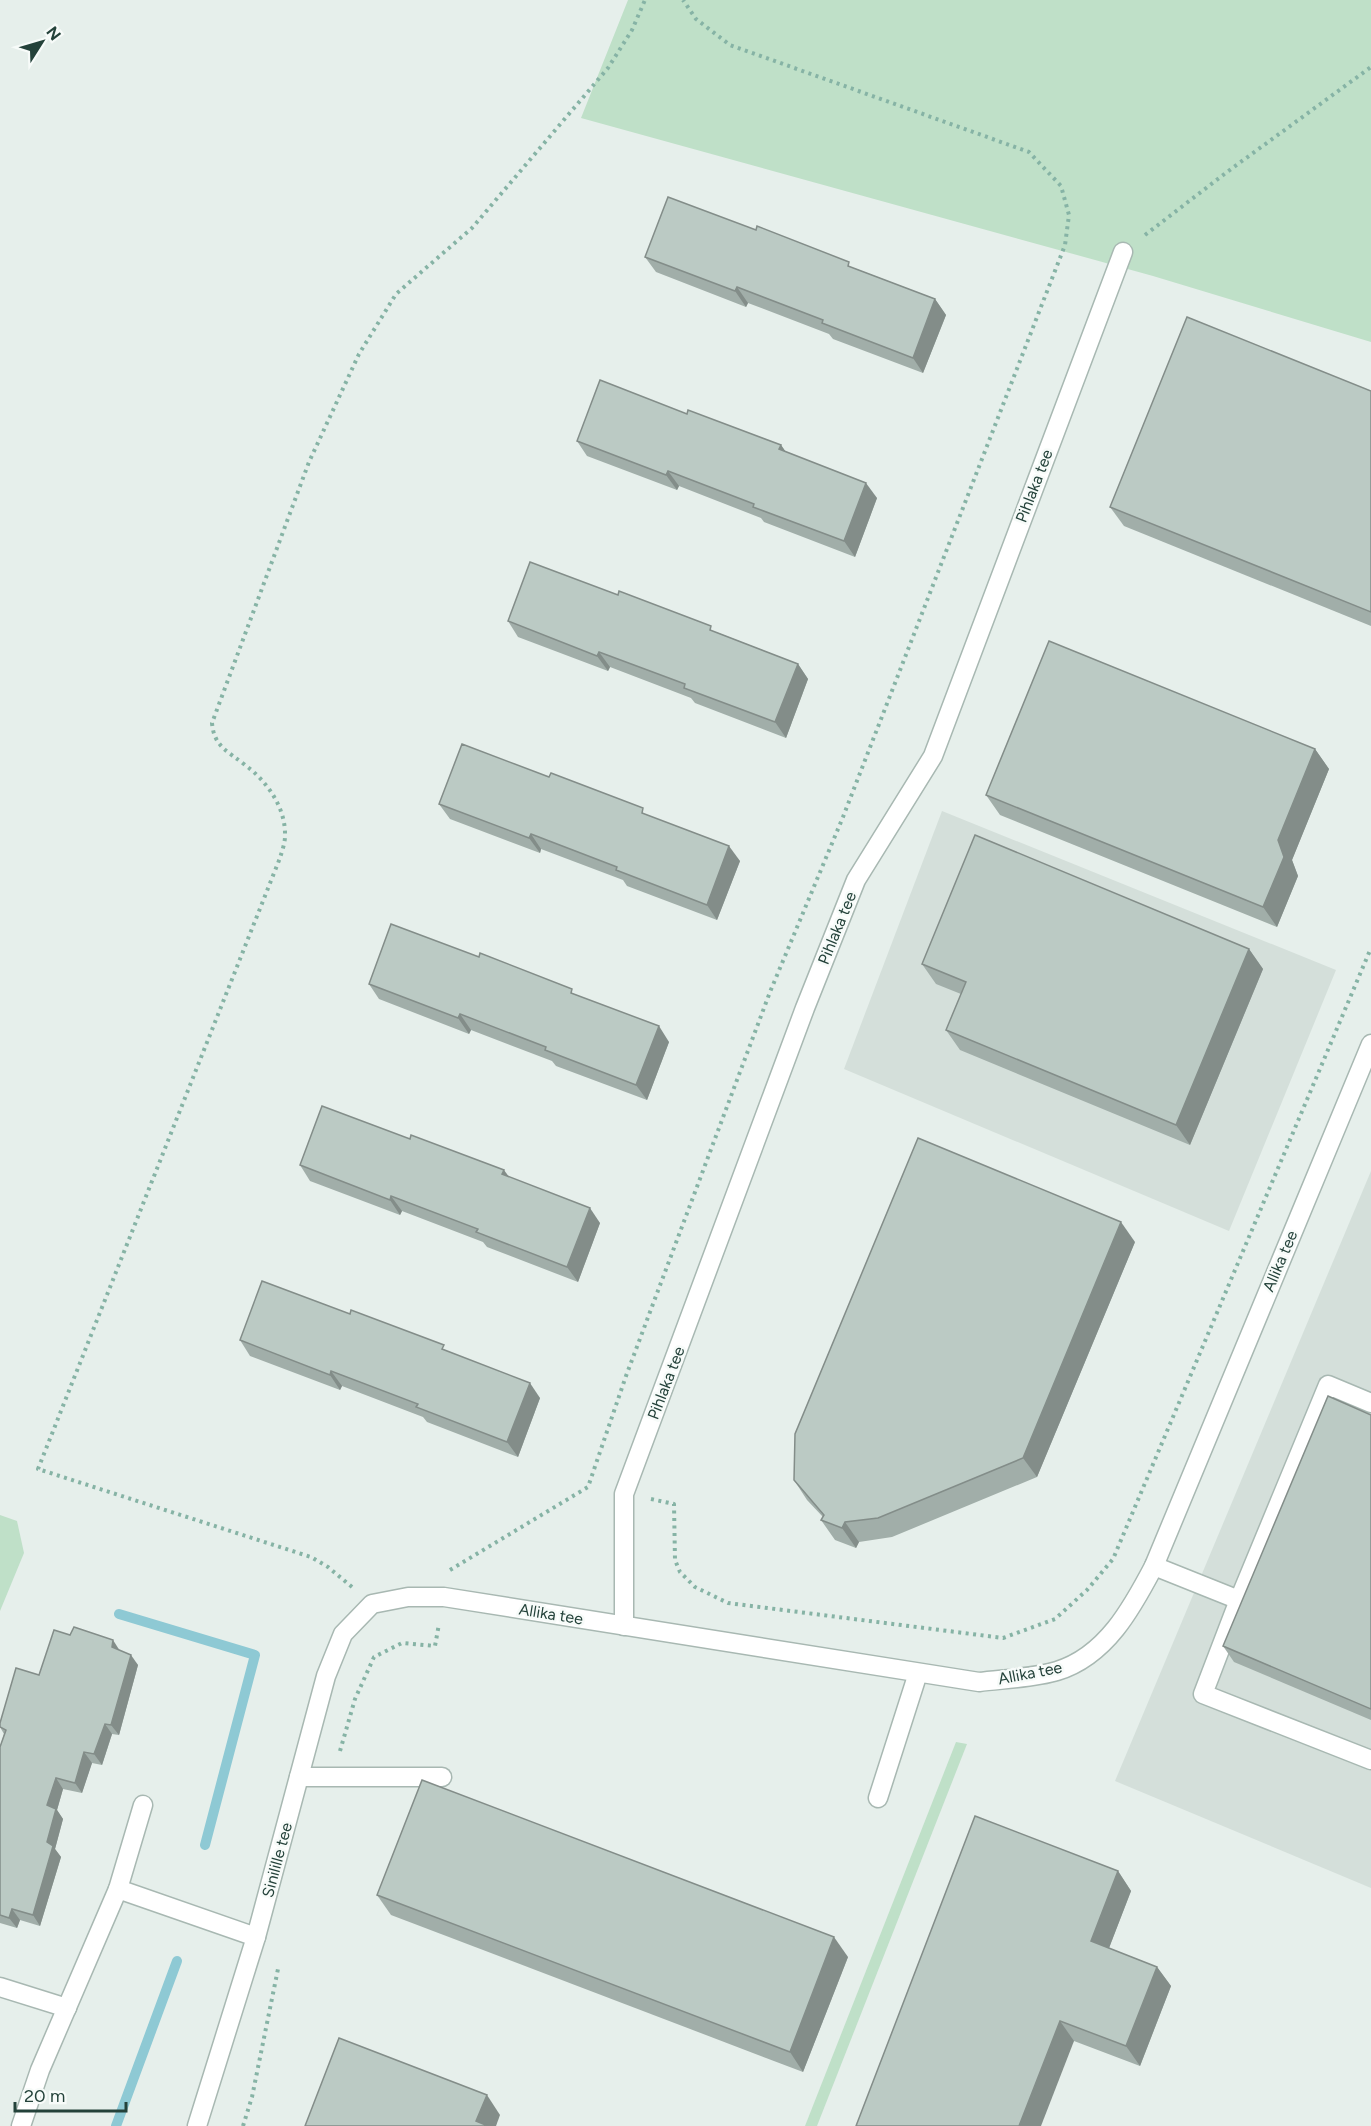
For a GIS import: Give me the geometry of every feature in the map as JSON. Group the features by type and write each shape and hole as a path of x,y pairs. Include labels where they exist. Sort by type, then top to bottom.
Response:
{"street":[{"name":"Pihlaka tee","path":"624,1626 624,1494 805,1008 856,880 933,756 1123,252"},
{"name":"Allika tee","path":"372,1604 408,1597 444,1597 979,1682 1056,1672 1083,1660 1112,1634 1135,1602 1154,1566 1371,1044"},
{"path":"1371,1403 1328,1385 1239,1600 1203,1694 1371,1760"},
{"path":"1154,1566 1239,1600"},
{"name":"Sinilille tee","path":"197,2126 256,1937 326,1676 343,1634 372,1604"},
{"path":"878,1798 918,1673"},
{"path":"299,1777 442,1777"},
{"path":"21,2126 40,2070 118,1889 143,1805"},
{"path":"118,1889 256,1937"},
{"path":"0,1987 67,2008"}],"path":[{"path":"372,1604 328,1567 311,1557 38,1469 280,858 286,837 282,812 266,785 219,746 213,733 212,723 309,462 359,354 396,294 472,228 608,68 632,30 645,0"},
{"path":"332,1777 355,1699 374,1658 402,1643 435,1646 450,1568 588,1487 626,1376 770,992 843,817 1065,245 1069,215 1061,186 1029,152 730,45 696,19 683,0"},
{"path":"1123,252 1227,172 1371,67"},
{"path":"588,1487 674,1504 675,1560 680,1572 695,1587 728,1603 1003,1638 1055,1619 1087,1590 1113,1559 1371,948"},
{"path":"243,2126 252,2097 280,1959"}],"shaded area":[{"path":"942,811 1336,970 1229,1231 844,1069"},
{"path":"1371,1171 1371,1888 1115,1781"}],"green space":[{"path":"628,0 1371,0 1371,342 1153,276 581,118"},
{"path":"0,1515 17,1521 24,1553 0,1611"},
{"path":"956,1742 967,1744 817,2126 805,2126"}],"building":[{"path":"668,197 756,230 757,226 849,262 848,266 935,299 913,358 737,287 735,291 645,257"},
{"path":"1187,317 1371,391 1371,612 1110,507"},
{"path":"600,380 687,414 688,410 781,445 779,449 866,483 844,541 753,507 754,504 668,471 666,475 577,441"},
{"path":"530,562 618,595 619,591 711,626 710,630 798,664 775,722 684,688 685,684 599,652 597,656 508,621"},
{"path":"1049,641 1315,749 1278,840 1284,857 1263,907 986,795"},
{"path":"462,744 549,777 551,773 643,808 642,813 729,846 707,905 531,834 529,838 439,804"},
{"path":"975,835 1249,949 1176,1125 946,1030 966,982 922,964"},
{"path":"391,924 479,957 480,953 572,989 571,993 659,1026 636,1085 460,1014 458,1018 369,984"},
{"path":"322,1106 410,1139 411,1135 504,1170 502,1174 590,1208 567,1267 476,1232 478,1229 391,1196 390,1200 300,1165"},
{"path":"918,1138 1121,1222 1023,1458 878,1518 845,1522 842,1528 821,1520 824,1515 794,1480 795,1434"},
{"path":"262,1281 350,1314 351,1310 444,1345 442,1349 530,1383 507,1442 416,1407 418,1404 331,1371 330,1375 240,1340"},
{"path":"1328,1396 1371,1415 1371,1709 1223,1646"},
{"path":"74,1627 113,1640 112,1647 131,1655 111,1725 105,1724 94,1754 84,1752 75,1783 56,1778 47,1805 56,1809 47,1842 53,1846 33,1915 12,1909 9,1918 0,1915 0,1747 6,1730 0,1727 0,1723 16,1668 39,1675 54,1630 70,1635"},
{"path":"422,1780 834,1937 790,2052 377,1895"},
{"path":"975,1816 1118,1871 1091,1941 1157,1967 1126,2046 1060,2021 1019,2126 856,2126"},
{"path":"339,2038 487,2095 476,2121 488,2126 305,2126"}],"waterway":[{"path":"119,1614 255,1655 205,1845"},
{"path":"116,2126 177,1961"}]}
